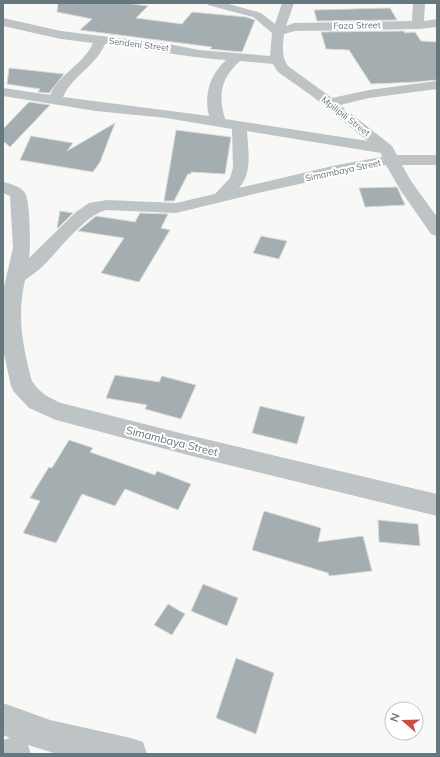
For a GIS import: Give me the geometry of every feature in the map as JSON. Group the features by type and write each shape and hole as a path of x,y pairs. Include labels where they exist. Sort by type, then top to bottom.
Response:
{"street":[{"path":"212,3 257,15 278,32"},
{"path":"276,60 278,32 288,3"},
{"path":"418,25 419,3"},
{"name":"Sendeni Street","path":"3,22 61,36 237,57 276,60"},
{"name":"Faza Street","path":"278,32 294,27 418,25 437,23"},
{"path":"3,34 27,29"},
{"path":"54,100 57,90 63,82 88,60 97,48 100,40"},
{"path":"218,122 213,106 213,93 216,83 231,62 237,57"},
{"name":"Mpilipili Street","path":"276,60 283,69 329,103 388,154 403,182 437,230"},
{"path":"329,103 369,94 437,85"},
{"name":"Simambaya Street","path":"3,92 96,107 166,114 218,122 388,154"},
{"path":"221,198 238,179 241,168 239,126"},
{"path":"388,154 437,160"},
{"name":"Simambaya Street","path":"10,292 36,262 82,216 95,207 107,204 176,208 221,198 388,154"},
{"name":"Simambaya Street","path":"3,187 14,191 18,195 22,248 10,292 10,323 22,386 37,402 56,411 188,445 437,505"},
{"path":"3,719 19,727 59,740 131,754"}],"building":[{"path":"58,3 126,3 148,6 136,18 182,24 192,12 246,17 255,20 242,52 210,49 212,47 80,30 92,19 57,12"},
{"path":"390,8 397,20 317,21 314,10"},
{"path":"404,31 405,33 415,32 421,41 437,42 437,80 371,84 349,50 326,49 321,32"},
{"path":"9,68 64,74 49,93 38,92 40,89 7,84"},
{"path":"29,102 50,105 10,147 3,141 3,129"},
{"path":"115,123 100,162 93,172 20,160 31,136 73,143 67,151"},
{"path":"176,130 231,137 225,174 191,172 191,174 188,174 174,201 164,201"},
{"path":"397,187 405,205 365,207 359,188"},
{"path":"60,211 73,213 57,228"},
{"path":"140,213 168,214 161,228 170,230 139,282 101,273 124,238 78,231 96,216 135,222"},
{"path":"261,236 287,241 279,259 253,253"},
{"path":"115,375 159,382 162,376 196,385 181,419 145,409 147,405 106,398"},
{"path":"260,406 305,417 297,444 252,433"},
{"path":"69,440 93,448 90,452 155,475 157,471 191,484 178,510 125,489 115,506 82,494 56,543 23,533 40,501 30,498 49,467 52,468"},
{"path":"264,511 321,528 318,542 363,536 372,571 329,576 328,573 252,550"},
{"path":"378,520 418,524 420,546 379,542"},
{"path":"203,584 238,598 227,626 191,611"},
{"path":"168,604 185,614 172,635 154,625"},
{"path":"236,658 274,673 256,734 216,718"}]}
